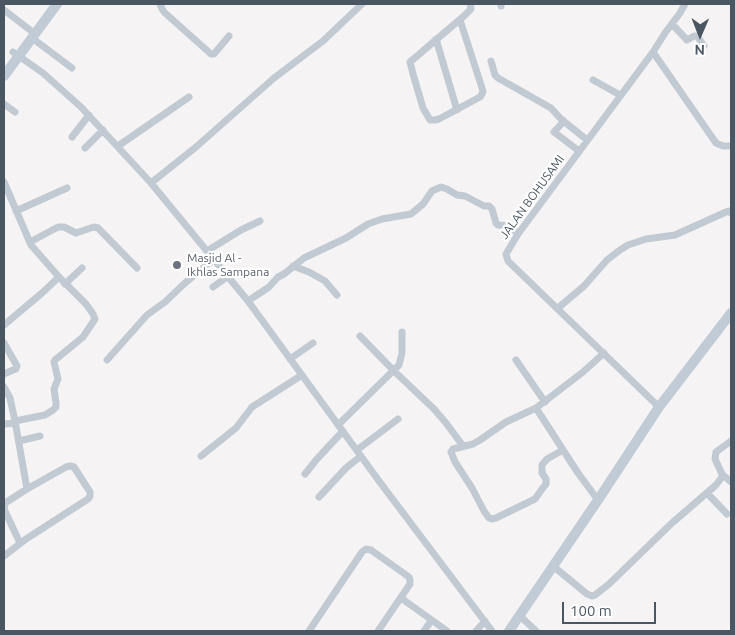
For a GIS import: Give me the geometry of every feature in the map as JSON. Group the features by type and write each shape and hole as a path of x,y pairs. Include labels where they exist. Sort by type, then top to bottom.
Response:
{"street":[{"path":"31,34 49,4"},
{"path":"4,76 16,54 57,4"},
{"path":"160,4 165,13 211,54 214,54 229,36"},
{"path":"151,183 196,147 274,78 322,41 362,4"},
{"path":"460,20 483,90 482,94 457,110 435,120 430,120 412,74 411,60 460,20 471,9 470,4"},
{"name":"JALAN BOHUSAMI","path":"659,407 506,258 508,250 518,234 653,52 685,4"},
{"path":"4,10 72,68"},
{"path":"672,24 686,39 689,40 697,36 704,46"},
{"path":"436,40 457,110"},
{"path":"653,52 716,142 723,146 731,146"},
{"path":"4,64 16,54"},
{"path":"16,54 43,73 89,115 151,183 214,259 248,301 340,428 492,631"},
{"path":"491,62 498,78 551,108 587,140"},
{"path":"593,80 620,95"},
{"path":"118,146 189,97"},
{"path":"4,104 16,112"},
{"path":"72,137 89,115"},
{"path":"564,121 554,132 579,151"},
{"path":"84,148 103,130"},
{"path":"4,182 34,250 86,304 95,320 83,336 54,362 58,379 54,389 56,403 53,410 45,415 4,424"},
{"path":"248,301 304,258 346,238 368,224 382,219 411,214 432,191 441,187 488,206 492,209 498,225 510,226 518,234"},
{"path":"16,211 67,188"},
{"path":"558,308 584,286 607,260 620,250 638,242 675,235 726,212 729,211 731,213"},
{"path":"207,251 240,230 260,221"},
{"path":"30,242 58,227 64,227 76,233 94,227 98,228 136,268"},
{"path":"107,360 148,315 214,259"},
{"path":"293,266 325,281 337,295"},
{"path":"65,284 82,268"},
{"path":"213,287 227,276"},
{"path":"4,325 59,277"},
{"path":"510,631 659,407 731,313"},
{"path":"305,474 340,428 399,365 402,353 402,332"},
{"path":"360,336 434,409 463,446"},
{"path":"4,343 16,369 4,374"},
{"path":"290,358 313,343"},
{"path":"563,450 547,459 542,465 542,473 546,479 546,484 535,499 492,519 484,511 452,456 452,450 480,440 506,422 545,402 604,354"},
{"path":"516,360 545,402"},
{"path":"201,456 236,428 252,407 302,375"},
{"path":"4,387 10,398 16,422 27,489"},
{"path":"536,408 598,500"},
{"path":"319,497 359,453 398,419"},
{"path":"19,441 40,436"},
{"path":"731,440 716,452 715,459 722,474 731,482"},
{"path":"4,556 20,543 88,499 90,492 74,467 66,467 27,489 4,505 4,509 20,543"},
{"path":"553,566 587,594 595,595 609,584 672,523 708,493 722,477 722,474"},
{"path":"708,493 727,514"},
{"path":"309,631 362,552 366,549 371,550 409,577 410,584 378,631"},
{"path":"401,598 447,631"},
{"path":"520,616 536,631"},
{"path":"424,631 431,621"},
{"path":"476,631 485,621"}],"place":[{"name":"Masjid Al - Ikhlas Sampana","path":"177,265"}]}
